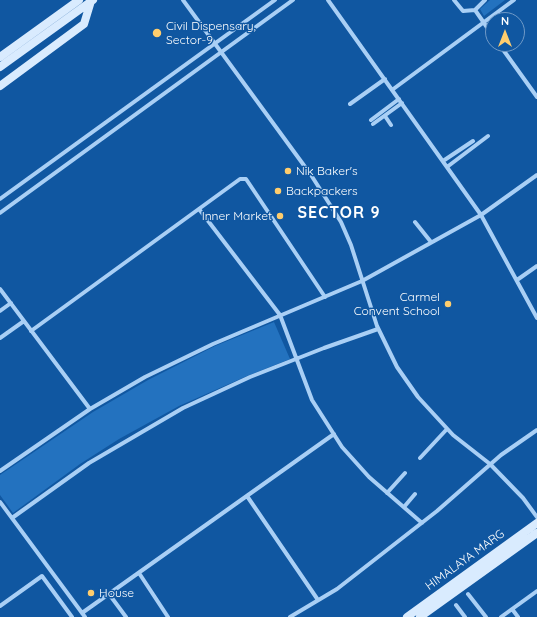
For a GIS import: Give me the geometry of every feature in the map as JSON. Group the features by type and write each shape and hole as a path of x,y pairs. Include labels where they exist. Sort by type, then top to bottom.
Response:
{"main road":[{"path":"0,57 78,0"},
{"path":"0,67 92,1"},
{"path":"0,86 84,24 92,1"},
{"name":"HIMALAYA MARG","path":"406,617 537,523"},
{"path":"420,617 537,533"}],"street":[{"path":"183,0 311,175 341,222 351,245 378,329 397,367 418,397 447,429 490,464 523,498 537,517"},
{"path":"0,199 276,0"},
{"path":"0,213 294,0"},
{"path":"328,0 482,215 537,318"},
{"path":"454,0 463,11 475,10 484,0"},
{"path":"392,90 514,0"},
{"path":"475,10 484,23"},
{"path":"505,52 537,96"},
{"path":"350,104 385,79"},
{"path":"399,99 372,122 385,116 402,103"},
{"path":"385,116 391,125"},
{"path":"447,167 488,136"},
{"path":"443,161 473,141"},
{"path":"0,471 90,409 152,374 213,344 362,281 482,215 537,175"},
{"path":"31,331 240,179 246,179 325,296"},
{"path":"199,209 280,316 312,400 342,446 369,477 422,523"},
{"path":"415,222 431,242"},
{"path":"517,280 537,266"},
{"path":"0,289 90,409"},
{"path":"0,311 10,303"},
{"path":"0,338 24,321"},
{"path":"12,518 89,463 183,408 250,377 378,329"},
{"path":"420,458 447,429"},
{"path":"290,617 338,589 422,523 501,455 537,430"},
{"path":"0,502 84,615 139,573 334,434"},
{"path":"387,493 405,473"},
{"path":"404,507 415,494"},
{"path":"247,496 318,600"},
{"path":"139,573 168,617"},
{"path":"0,605 42,576 72,617"},
{"path":"501,617 537,591"},
{"path":"110,594 126,617"},
{"path":"468,594 486,617"},
{"path":"456,605 465,617"},
{"path":"512,609 518,617"}],"shaded area":[{"path":"490,0 505,0 489,12 485,12 484,16 480,9"},
{"path":"274,322 290,359 179,406 119,439 80,464 13,513 0,495 0,475 93,412 148,380 215,346"}],"place":[{"name":"Civil Dispensary, Sector-9","path":"157,33"},
{"name":"Nik Baker's","path":"288,171"},
{"name":"Backpackers","path":"278,191"},
{"name":"Inner Market","path":"280,216"},
{"name":"Carmel Convent School","path":"448,304"},
{"name":"House","path":"91,593"}],"district":[{"name":"SECTOR 9","path":"339,213"}]}
